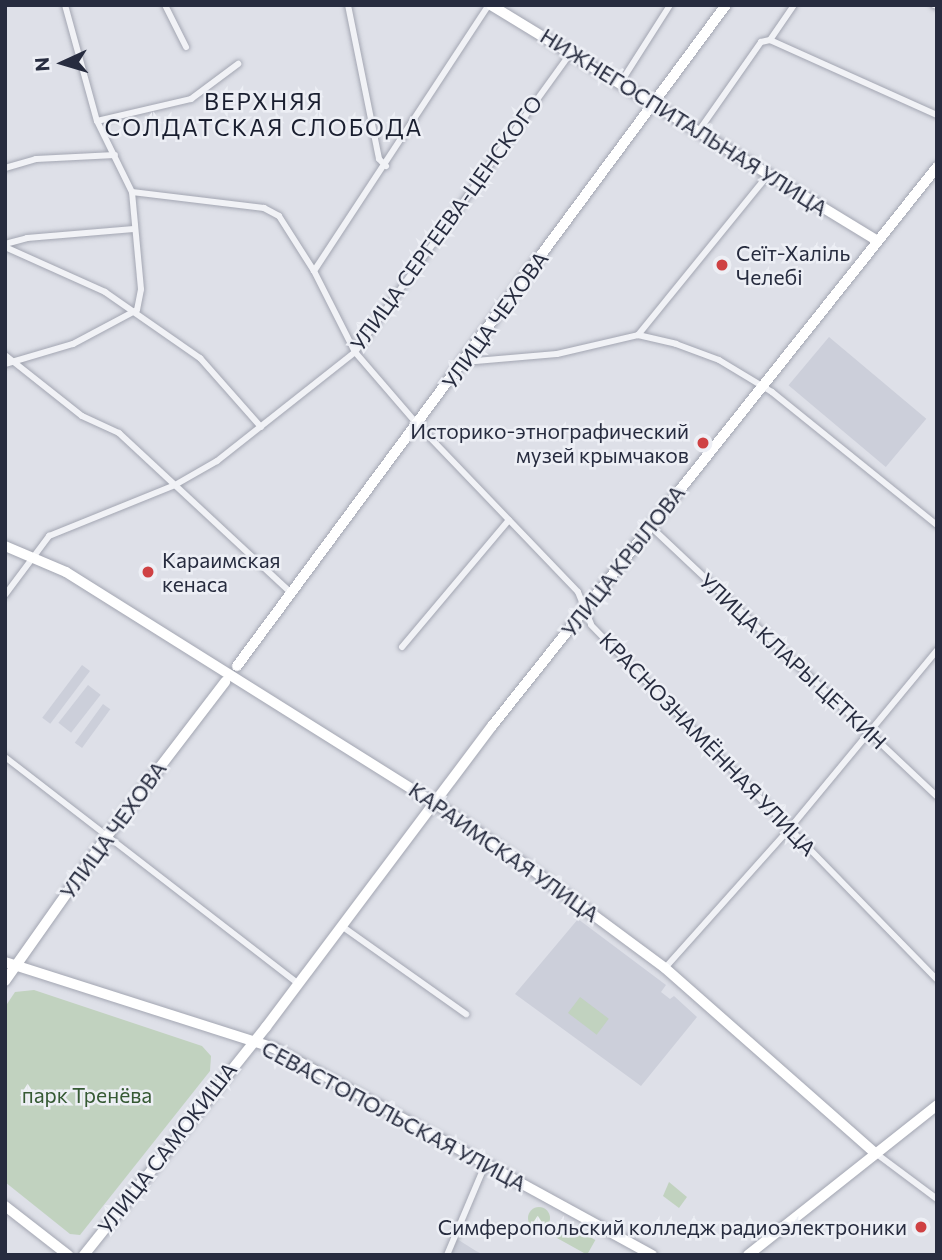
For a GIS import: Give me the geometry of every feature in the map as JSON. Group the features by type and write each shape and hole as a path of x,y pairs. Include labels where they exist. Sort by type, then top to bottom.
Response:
{"main road":[{"name":"НИЖНЕГОСПИТАЛЬНАЯ УЛИЦА","path":"490,5 572,51 654,105 876,240"},
{"name":"УЛИЦА ЧЕХОВА","path":"237,666 418,425 726,5"},
{"name":"УЛИЦА КРЫЛОВА","path":"251,1041 299,984 434,803 650,526 937,167"},
{"name":"КАРАИМСКАЯ УЛИЦА","path":"5,546 35,556 434,803 665,968 874,1152"},
{"name":"УЛИЦА ЧЕХОВА","path":"5,981 10,964 225,682"},
{"name":"СЕВАСТОПОЛЬСКАЯ УЛИЦА","path":"10,964 274,1048 653,1255"},
{"name":"УЛИЦА САМОКИША","path":"84,1255 251,1041"},
{"path":"748,1255 874,1152 937,1105"},
{"path":"5,1206 68,1255"}],"street":[{"path":"5,364 73,344 132,314 141,300 132,192 97,121 65,5"},
{"path":"165,5 186,47"},
{"path":"348,5 379,159 386,166"},
{"path":"314,271 386,166 490,5"},
{"path":"621,82 670,5"},
{"path":"769,40 794,5"},
{"path":"698,132 761,41 769,40 936,112"},
{"name":"УЛИЦА СЕРГЕЕВА-ЦЕНСКОГО","path":"5,595 49,536 174,485 217,461 355,352 572,51"},
{"path":"97,121 191,99 238,64"},
{"path":"5,169 36,159 115,155"},
{"path":"638,335 769,174"},
{"name":"КРАСНОЗНАМЁННАЯ УЛИЦА","path":"132,192 264,208 279,216 314,271 355,352 418,425 578,592 591,625 937,979"},
{"path":"5,246 27,238 134,229"},
{"path":"5,246 105,292 132,314 200,358 261,427"},
{"path":"464,362 557,354 638,335 708,356 761,386 937,525"},
{"path":"5,355 19,362 82,416 119,433 290,593"},
{"path":"402,647 509,520"},
{"name":"УЛИЦА КЛАРЫ ЦЕТКИН","path":"650,526 937,796"},
{"path":"665,968 790,828 866,731 937,650"},
{"path":"5,757 299,984"},
{"path":"342,927 466,1014"},
{"name":"КАРАИМСКАЯ УЛИЦА","path":"874,1152 937,1199"},
{"path":"447,1255 485,1165"}],"shaded area":[{"path":"829,337 926,419 886,467 789,385"},
{"path":"82,665 90,671 50,724 42,718"},
{"path":"88,685 101,695 71,733 58,723"},
{"path":"103,704 110,709 82,748 75,743"},
{"path":"578,919 666,985 661,992 670,999 674,996 697,1017 641,1086 515,994"},
{"path":"457,1239 476,1251 484,1255 451,1255"}],"green space":[{"name":"парк Тренёва","path":"34,990 202,1046 211,1056 210,1071 80,1235 70,1234 5,1182 5,1007 15,992"},
{"path":"580,997 609,1019 597,1035 568,1013"},
{"path":"669,1182 687,1197 679,1208 663,1196"},
{"path":"539,1207 547,1210 550,1218 547,1226 539,1229 531,1226 528,1218 531,1210"},
{"path":"563,1222 595,1240 587,1255 555,1237"}],"place":[{"name":"Сеїт-Халіль Челебі","path":"722,265"},
{"name":"Историко-этнографический музей крымчаков","path":"703,443"},
{"name":"Караимская кенаса","path":"148,572"},
{"name":"Симферопольский колледж радиоэлектроники","path":"921,1227"}],"district":[{"name":"ВЕРХНЯЯ СОЛДАТСКАЯ СЛОБОДА","path":"264,114"}]}
